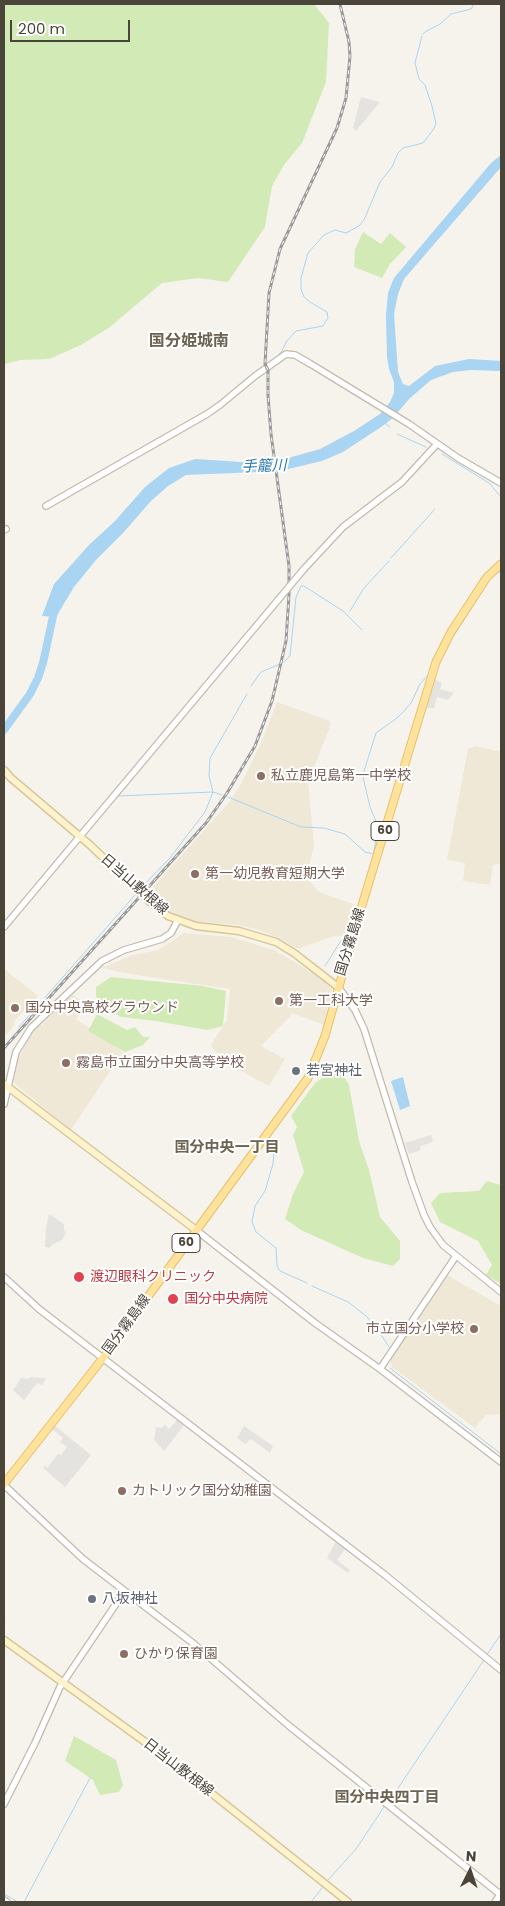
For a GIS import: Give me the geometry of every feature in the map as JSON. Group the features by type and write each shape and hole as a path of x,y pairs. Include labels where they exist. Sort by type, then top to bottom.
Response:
{"main road":[{"name":"国分霧島線","path":"4,1485 103,1358 308,1078 325,1036 338,986 436,662 451,632 487,577 501,564"},
{"name":"日当山敷根線","path":"4,770 90,845 150,902 168,916 196,926 239,930 276,942 338,986"},
{"path":"6,1086 196,1230"},
{"name":"日当山敷根線","path":"4,1640 166,1757 348,1902"}],"street":[{"path":"46,506 207,414 286,354 295,355 309,363 404,421 501,484"},
{"path":"4,927 304,569 343,528 402,482 437,444"},
{"path":"4,1104 6,1086 16,1052 30,1028 51,1006 102,961 124,950 167,936 178,920"},
{"path":"338,986 355,1010 364,1029 424,1215 430,1227 443,1245 501,1292"},
{"path":"196,1230 315,1323 380,1369 501,1462"},
{"path":"380,1369 456,1256"},
{"path":"4,1277 39,1309 384,1575 501,1670"},
{"path":"4,1485 83,1559 194,1644 288,1725 501,1894 495,1902"},
{"path":"4,1804 35,1743 62,1682 124,1592"}],"shaded area":[{"path":"361,97 380,102 356,131 353,128"},
{"path":"434,679 442,683 440,689 454,693 448,700 437,697 434,708 426,708"},
{"path":"277,702 330,721 330,727 308,782 314,844 308,872 309,880 319,892 357,907 348,935 331,937 298,949 277,937 256,929 238,925 190,921 168,912 146,895 230,801 241,784 261,743"},
{"path":"475,746 501,752 501,863 493,865 490,885 463,881 465,863 447,860 468,749"},
{"name":"第一工科大学","path":"184,933 231,937 274,950 318,976 332,989 324,1025 293,1013 261,1046 285,1059 269,1086 232,1066 212,1048 212,1043 227,1020 230,989 101,968 133,955 158,950"},
{"name":"国分中央高校グラウンド","path":"4,969 38,996 15,1020 13,1027 4,1038"},
{"name":"霧島市立国分中央高等学校","path":"72,994 84,1003 76,1019 123,1052 71,1130 14,1083 18,1061 26,1043 37,1026 42,1025"},
{"path":"431,1135 433,1142 420,1146 421,1150 409,1154 405,1143"},
{"path":"49,1214 64,1224 66,1233 62,1240 49,1248 45,1247"},
{"path":"447,1275 501,1306 501,1414 486,1415 475,1428 392,1367 390,1357"},
{"path":"30,1377 46,1378 42,1385 37,1383 24,1400 13,1390 21,1378 28,1379"},
{"path":"178,1419 185,1424 164,1451 154,1440 156,1427 161,1428 165,1425 169,1429"},
{"path":"54,1425 91,1455 65,1487 43,1468 45,1465 47,1468 58,1454 61,1455 67,1447 60,1442 63,1438 51,1428"},
{"path":"244,1426 273,1446 270,1453 251,1439 245,1444 237,1438"},
{"path":"336,1541 346,1548 337,1560 350,1570 348,1573 327,1558"}],"green space":[{"path":"4,4 314,4 329,23 326,82 302,143 284,165 272,186 265,227 228,282 198,278 162,283 110,327 81,345 49,359 20,360 4,364"},
{"path":"363,232 381,244 390,233 406,247 390,264 382,278 354,267 355,249"},
{"path":"111,977 203,986 226,991 223,1026 207,1030 121,1017 102,1006 96,996 96,987"},
{"path":"97,1014 127,1030 135,1027 143,1037 150,1037 143,1045 125,1052 88,1031"},
{"path":"338,1067 349,1085 359,1141 369,1170 380,1217 400,1241 400,1259 393,1266 363,1258 301,1230 285,1219 293,1194 304,1172 293,1135 297,1127 291,1116 315,1083"},
{"path":"487,1181 501,1185 501,1284 486,1275 492,1265 478,1241 440,1222 431,1203 440,1193 479,1191"},
{"path":"74,1736 116,1760 123,1785 119,1792 100,1795 93,1780 65,1761"}],"water":[{"path":"501,155 501,167 404,279 398,294 394,314 398,372 403,384 409,386 435,366 469,359 501,361 501,371 471,370 453,372 431,380 409,399 393,418 381,427 343,452 322,461 280,471 186,475 168,486 151,501 96,560 74,587 56,617 42,616 54,584 145,487 169,468 195,459 257,463 288,458 320,449 354,431 380,414 390,402 394,393 394,382 387,357 386,315 388,293 394,278 491,163"},
{"path":"403,1077 410,1106 400,1110 391,1081"}],"waterway":[{"path":"423,34 440,24 451,14 471,9 474,4"},
{"path":"279,354 286,342 296,331 323,326 328,318 327,312 304,297 301,289 301,278 308,253 324,235 335,230 346,233 359,226 364,220 380,182 392,167 398,153 403,148 423,143 436,124 425,85 419,79 415,63 422,36"},
{"path":"385,423 390,427"},
{"path":"397,434 426,447"},
{"path":"442,454 489,483 501,497"},
{"path":"391,558 435,509"},
{"path":"350,611 364,588 389,561"},
{"path":"495,574 501,571"},
{"path":"451,640 492,576"},
{"path":"284,662 290,656 296,597 301,586 304,586 343,611 362,630"},
{"name":"手籠川","path":"4,730 30,694 38,678 55,607"},
{"path":"251,686 261,672 280,664"},
{"path":"373,857 378,826 370,807 363,777 364,771 376,733 405,710 411,703 420,684 430,673"},
{"path":"140,889 169,859 205,812 213,792 209,776 210,758 247,694"},
{"path":"118,796 213,792 222,795"},
{"path":"228,797 301,827 324,828 345,834 365,852 373,854"},
{"path":"19,1027 136,894"},
{"path":"345,935 350,927 356,908"},
{"path":"325,966 342,939"},
{"path":"268,1141 274,1152 273,1164 265,1191 255,1206 252,1222 256,1232 276,1248 277,1266 280,1271 307,1283"},
{"path":"312,1286 348,1302 366,1316 377,1328 389,1347"},
{"path":"390,1368 501,1454"},
{"path":"486,1656 501,1634"},
{"path":"390,1800 484,1660"},
{"path":"24,1902 90,1778"},
{"path":"328,1880 356,1849 384,1807"},
{"path":"311,1902 322,1888"},
{"path":"4,1894 18,1902"}],"railway":[{"path":"4,1048 206,823 227,793 255,746 272,701 286,641 289,566 271,434 268,370 265,364 269,293 280,249 337,128 346,98 350,56 349,42 340,4"}],"place":[{"name":"私立鹿児島第一中学校","path":"261,776"},
{"name":"第一幼児教育短期大学","path":"195,874"},
{"name":"第一工科大学","path":"279,1001"},
{"name":"国分中央高校グラウンド","path":"15,1008"},
{"name":"霧島市立国分中央高等学校","path":"66,1063"},
{"name":"若宮神社","path":"296,1071"},
{"name":"渡辺眼科クリニック","path":"79,1277"},
{"name":"国分中央病院","path":"173,1299"},
{"name":"市立国分小学校","path":"474,1329"},
{"name":"カトリック国分幼稚園","path":"122,1491"},
{"name":"八坂神社","path":"92,1599"},
{"name":"ひかり保育園","path":"124,1654"}],"district":[{"name":"国分姫城南","path":"189,342"},
{"name":"国分中央一丁目","path":"227,1148"},
{"name":"国分中央四丁目","path":"387,1798"}]}
